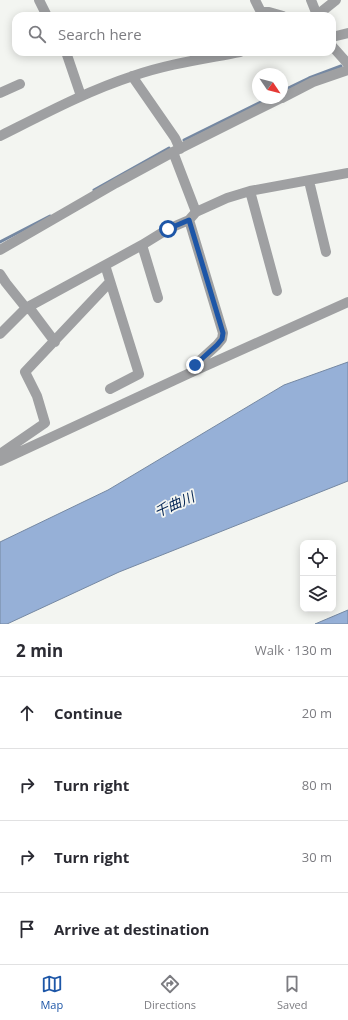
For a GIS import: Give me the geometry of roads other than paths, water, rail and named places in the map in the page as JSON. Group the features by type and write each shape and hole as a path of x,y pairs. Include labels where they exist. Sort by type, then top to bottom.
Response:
{"street":[{"path":"39,0 45,12"},
{"path":"255,0 259,12"},
{"path":"311,0 315,12"},
{"path":"321,12 336,0"},
{"path":"336,36 348,33"},
{"path":"336,50 348,64"},
{"path":"67,56 81,96"},
{"path":"0,136 81,96 132,76 172,65 219,56"},
{"path":"288,95 313,82 348,70"},
{"path":"132,76 174,138 176,151 196,212"},
{"path":"0,93 20,84"},
{"path":"0,250 116,183 270,104"},
{"path":"0,334 26,308 142,245 168,229 189,220 196,212 227,198 250,191 348,174"},
{"path":"309,180 326,252"},
{"path":"250,191 277,291"},
{"path":"189,220 223,333 222,339 195,365 192,372"},
{"path":"142,245 158,298"},
{"path":"104,265 138,374 110,389"},
{"path":"0,274 26,308 31,310 55,342"},
{"path":"0,454 45,423 37,396 25,372 55,342 109,283"},
{"path":"0,461 348,302"}],"water":[{"name":"千曲川","path":"348,362 348,481 119,572 7,624 0,624 0,542 108,490 284,385"},
{"path":"348,610 348,624 315,624"}],"waterway":[{"path":"288,88 309,78 341,66"},
{"path":"184,140 257,104"},
{"path":"94,190 169,148"},
{"path":"0,242 50,216"}]}
